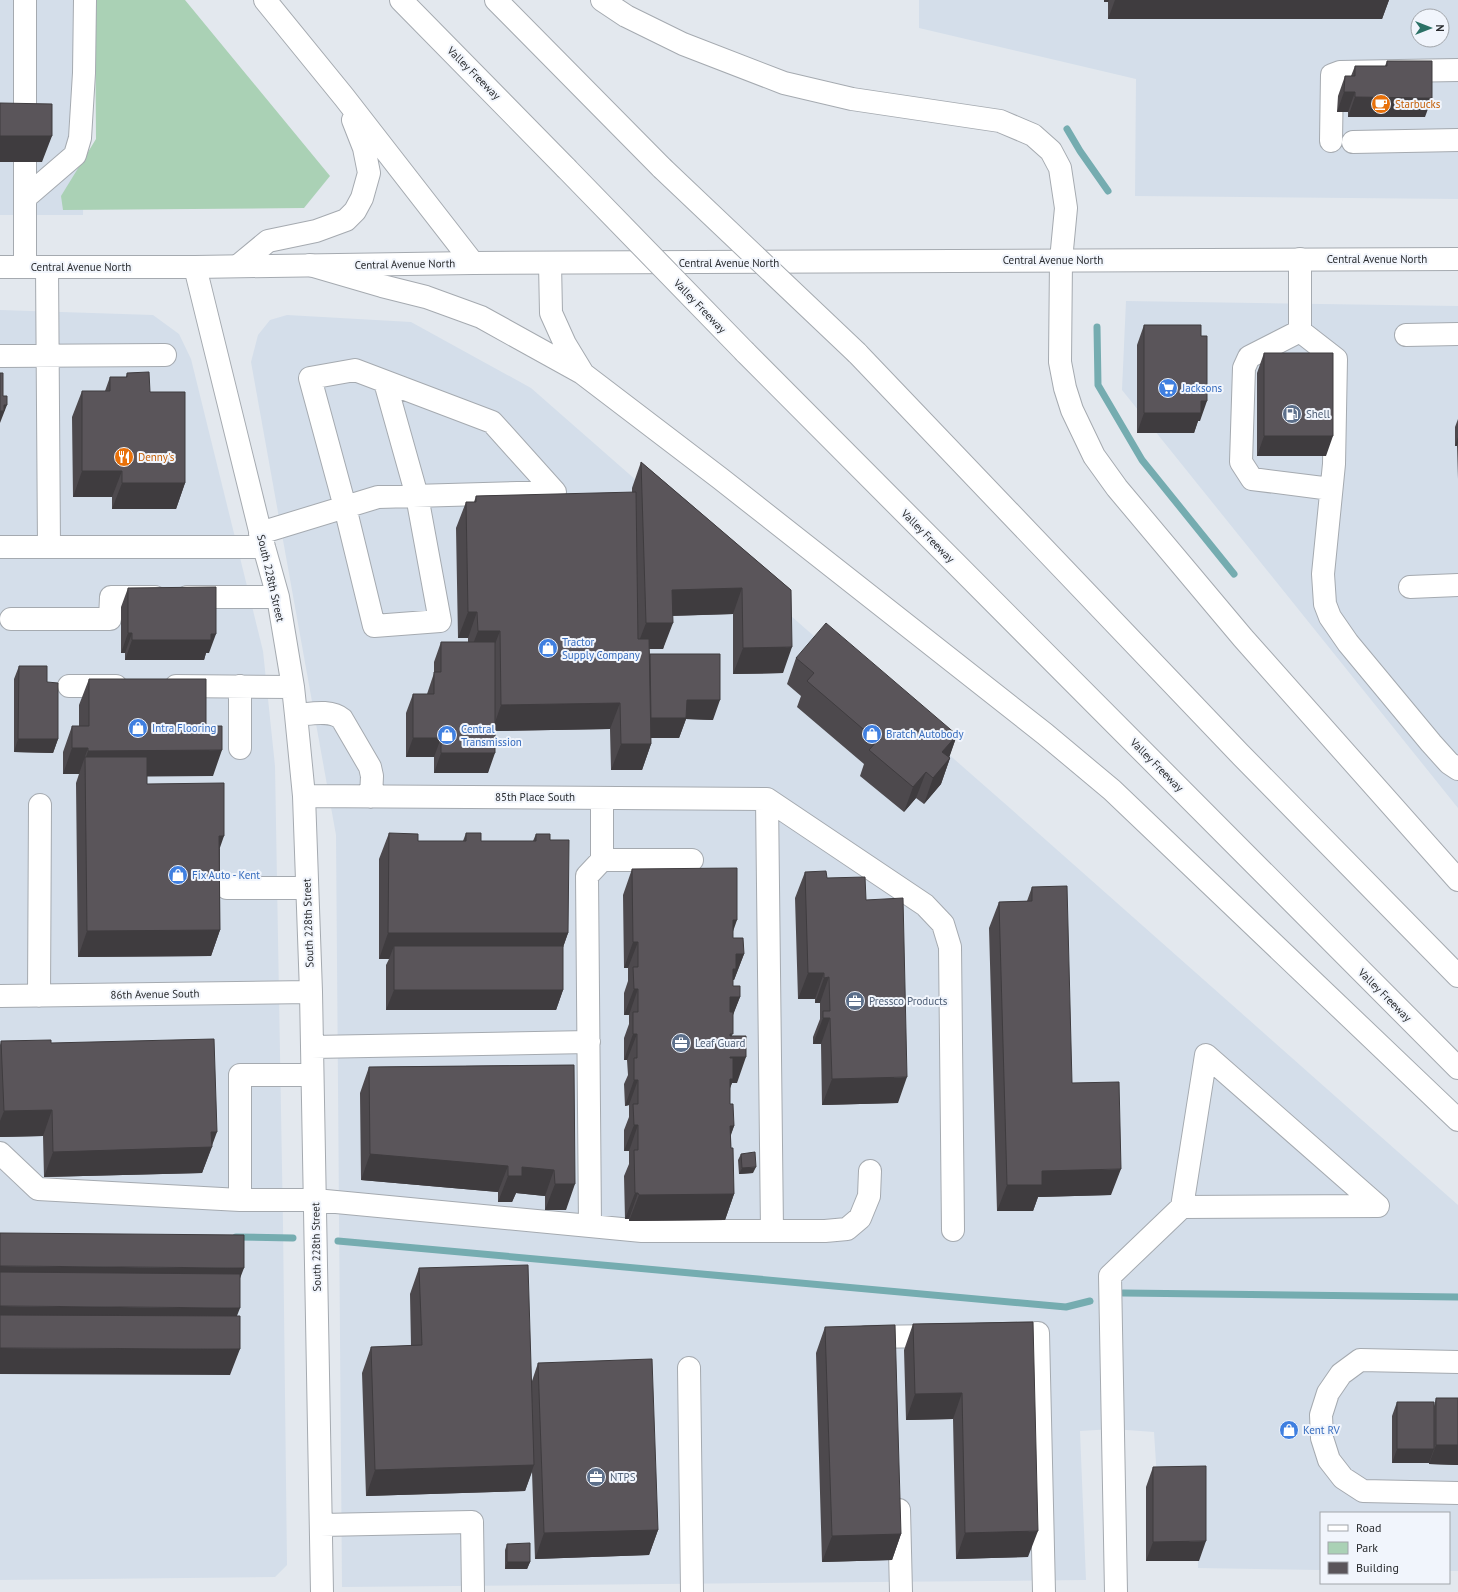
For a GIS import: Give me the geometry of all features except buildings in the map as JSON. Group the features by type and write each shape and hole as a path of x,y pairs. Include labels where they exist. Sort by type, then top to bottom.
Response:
{"main road":[{"path":"25,0 25,130"},
{"path":"25,198 75,155 80,138 84,73 85,0"},
{"path":"265,0 344,97 473,263"},
{"name":"Valley Freeway","path":"401,0 745,352 1458,1068"},
{"path":"496,0 662,168 857,353 1239,753 1458,976"},
{"path":"602,0 626,16 683,44 784,83 852,100 1000,121 1033,135 1051,151 1060,168 1066,208 1061,260 1060,362 1072,410 1094,456 1117,488 1243,638 1458,880"},
{"path":"1331,141 1332,75 1340,72 1458,70"},
{"path":"239,265 268,241 316,230 346,220 357,207 362,198 368,173 364,148 344,97"},
{"path":"1353,142 1458,140"},
{"path":"25,162 25,267"},
{"path":"1300,259 1300,330"},
{"name":"Central Avenue North","path":"0,267 195,267 239,265 473,263 1458,259"},
{"path":"550,263 551,313 565,344 582,374"},
{"path":"310,265 426,297 481,317 582,374 739,493 1045,734 1112,790 1458,1120"},
{"path":"47,267 49,547"},
{"name":"South 228th Street","path":"195,267 262,540 278,597 293,687 304,796 311,992 322,1592"},
{"path":"1300,330 1336,359 1334,464 1323,574 1323,595 1327,610 1348,643 1417,727 1449,763 1458,769"},
{"path":"1300,330 1248,357 1244,368 1241,462 1252,479 1331,489"},
{"path":"1406,335 1458,334"},
{"path":"0,356 165,355"},
{"path":"0,547 49,547 262,540 345,507 378,497 417,496 554,492 492,422 355,370 310,378 345,507 374,626 440,621 417,496 385,382"},
{"path":"1410,587 1458,585"},
{"path":"11,619 110,619 111,597 278,597"},
{"path":"69,686 293,687"},
{"path":"240,686 240,748"},
{"path":"296,715 331,713 338,715 342,719 370,767 372,776 371,797"},
{"name":"85th Place South","path":"304,796 767,799"},
{"path":"590,1226 587,876 602,860 602,798"},
{"path":"767,799 925,905 943,924 950,947 953,1230"},
{"path":"767,799 772,1231"},
{"path":"39,996 40,805"},
{"path":"602,860 692,860"},
{"path":"227,888 307,888"},
{"name":"86th Avenue South","path":"0,996 311,992"},
{"path":"312,1047 589,1042"},
{"path":"1116,1592 1110,1276 1182,1207 1206,1055 1378,1206 1182,1207"},
{"path":"240,1200 240,1075 312,1075"},
{"path":"0,1153 38,1189 240,1200 315,1200 642,1231 825,1231 847,1229 860,1218 869,1196 870,1171"},
{"path":"983,1335 1038,1333 1044,1592"},
{"path":"848,1338 895,1344 959,1335"},
{"path":"1458,1362 1360,1360 1341,1374 1328,1393 1321,1415 1322,1438 1329,1460 1343,1478 1362,1491 1458,1493"},
{"path":"689,1368 692,1592"},
{"path":"898,1488 901,1592"},
{"path":"321,1525 472,1522 473,1592"}],"shaded area":[{"path":"0,0 86,0 83,215 0,215"},
{"path":"919,0 1458,0 1458,199 1135,196 1136,79 919,28"},
{"path":"1126,301 1458,306 1458,808 1122,390"},
{"path":"0,310 153,315 179,334 191,359 263,651 275,766 283,1225 287,1565 275,1577 0,1580"},
{"path":"287,315 411,322 531,388 1011,809 1458,1205 1458,1571 1450,1571 1450,1512 1320,1512 1320,1570 1198,1568 1199,1479 1157,1479 1154,1432 1113,1429 1080,1431 1086,1580 342,1587 336,835 251,362 258,335 270,320"}],"green space":[{"path":"95,0 185,0 330,176 304,208 63,210 61,196 96,139"}],"waterway":[{"path":"1067,129 1080,151 1108,191"},
{"path":"1097,327 1098,385 1142,460 1234,574"},
{"path":"236,1237 293,1238"},
{"path":"338,1241 1066,1307 1090,1301"},
{"path":"1123,1293 1458,1297"}],"place":[{"name":"Starbucks","path":"1381,104"},
{"name":"Jacksons","path":"1168,388"},
{"name":"Shell","path":"1292,414"},
{"name":"Denny's","path":"124,457"},
{"name":"Tractor Supply Company","path":"548,648"},
{"name":"Intra Flooring","path":"138,728"},
{"name":"Bratch Autobody","path":"872,734"},
{"name":"Central Transmission","path":"447,735"},
{"name":"Fix Auto - Kent","path":"178,875"},
{"name":"Pressco Products","path":"855,1001"},
{"name":"Leaf Guard","path":"681,1043"},
{"name":"Kent RV","path":"1289,1430"},
{"name":"NTPS","path":"596,1477"}]}
